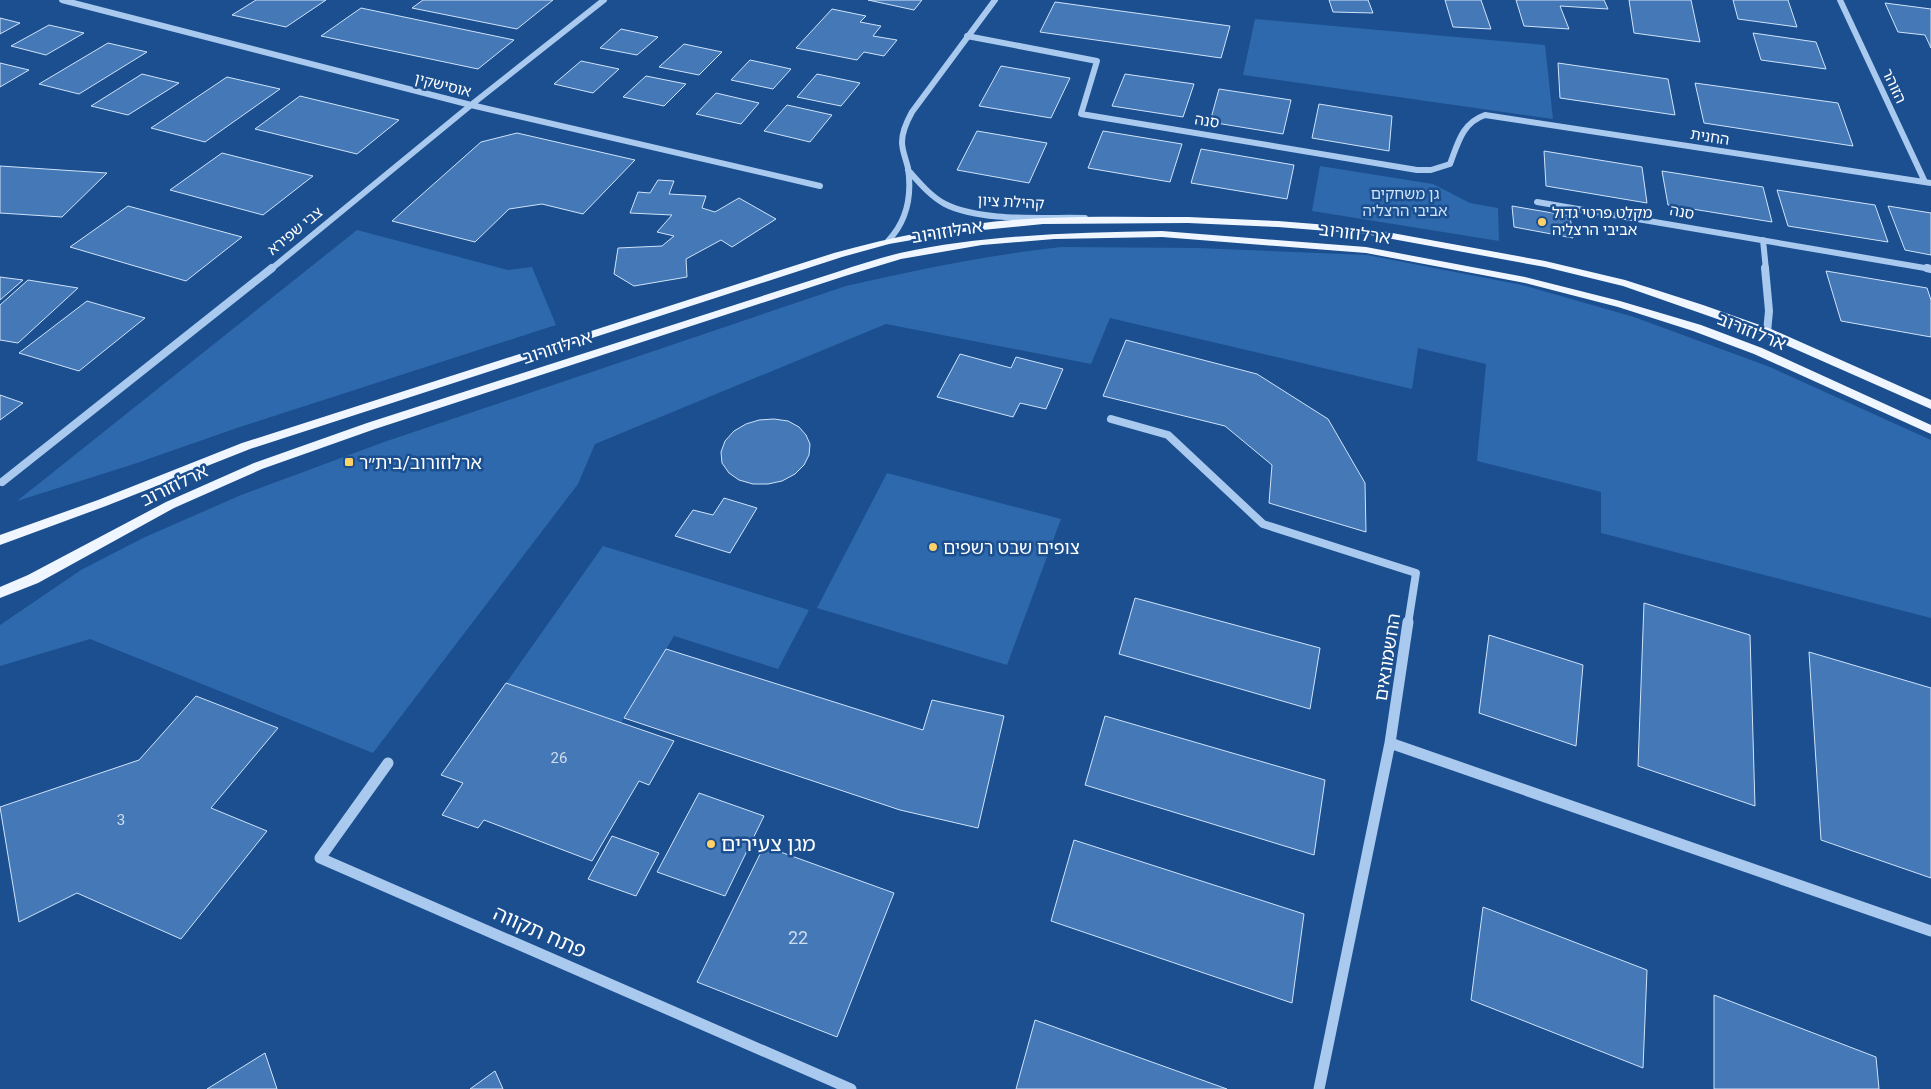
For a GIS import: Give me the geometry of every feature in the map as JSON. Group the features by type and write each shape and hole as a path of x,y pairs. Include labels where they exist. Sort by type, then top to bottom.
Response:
{"main road":[{"name":"ארלוזורוב","path":"0,540 102,503 246,446 838,255 888,241 994,225 1043,221 1128,219 1278,224 1374,233 1545,264 1625,283 1767,332 1931,405"},
{"name":"ארלוזורוב","path":"0,593 46,572 170,505 258,466 371,426 841,274 900,256 982,242 1054,236 1172,235 1366,250 1525,280 1620,304 1697,328 1758,351 1931,430"}],"street":[{"name":"אוסישקין","path":"62,0 471,105 820,186"},
{"name":"צבי שפירא","path":"2,482 223,308 471,105 604,0"},
{"path":"888,241 901,228 908,196 908,170 902,142 904,128 912,112 967,36 996,0"},
{"name":"הזוהר","path":"1840,0 1928,182"},
{"name":"סנה","path":"967,36 1097,61 1081,114 1418,170 1438,168 1450,164 1467,124 1476,117 1484,115"},
{"name":"החנית","path":"1484,115 1928,182"},
{"name":"קהילת ציון","path":"908,170 927,191 943,203 960,210 1002,216 1128,219"},
{"name":"סנה","path":"1537,202 1931,270"},
{"path":"1763,240 1769,311 1767,332"},
{"name":"החשמונאים","path":"1111,419 1168,435 1263,524 1416,572 1390,743 1319,1089"},
{"path":"1390,743 1931,931"},
{"name":"פתח תקווה","path":"388,763 320,858 851,1089"}],"green space":[{"path":"1255,19 1545,45 1553,119 1243,75"},
{"name":"גן משחקים אביבי הרצליה","path":"1320,166 1433,184 1470,203 1498,208 1499,241 1312,211"},
{"path":"357,230 508,270 532,267 556,325 17,501"},
{"path":"1061,247 1199,248 1367,255 1522,285 1634,317 1770,367 1931,440 1931,618 1601,533 1601,492 1477,461 1486,364 1418,348 1412,389 1110,318 1091,364 886,324 595,444 578,484 373,753 90,639 0,666 0,625 81,570 143,538 241,495 384,442 846,286 1007,254"},
{"path":"887,473 1061,519 1007,665 817,608"},
{"path":"603,546 809,610 778,669 674,636 621,723 506,683"}],"building":[{"path":"256,0 326,0 286,27 232,15"},
{"path":"423,0 553,0 517,29 412,8"},
{"path":"868,0 922,0 914,10"},
{"path":"1329,0 1368,0 1373,13 1333,12"},
{"path":"1445,0 1481,0 1491,29 1453,27"},
{"path":"1516,0 1604,0 1608,9 1560,6 1569,29 1524,26"},
{"path":"1629,0 1691,0 1700,42 1634,33"},
{"path":"1733,0 1788,0 1797,27 1738,19"},
{"path":"1055,2 1230,26 1221,58 1040,32"},
{"path":"1885,3 1931,9 1931,48 1925,35 1898,32"},
{"path":"361,8 514,40 478,69 321,36"},
{"path":"832,9 866,16 860,22 881,26 873,36 897,40 884,56 864,52 857,60 796,48"},
{"path":"0,18 20,23 0,34"},
{"path":"49,25 84,33 46,55 11,46"},
{"path":"621,29 658,37 637,55 600,48"},
{"path":"1753,33 1816,42 1826,69 1761,60"},
{"path":"108,43 147,52 79,94 39,84"},
{"path":"684,44 722,52 699,75 659,67"},
{"path":"750,60 791,69 773,89 731,80"},
{"path":"581,61 619,69 593,93 554,84"},
{"path":"0,63 29,70 0,87"},
{"path":"1558,63 1668,79 1675,115 1560,98"},
{"path":"1001,66 1070,78 1051,118 979,106"},
{"path":"142,74 179,83 128,115 91,106"},
{"path":"817,74 860,83 841,106 797,97"},
{"path":"1125,74 1194,84 1183,117 1112,106"},
{"path":"646,76 686,84 664,106 623,97"},
{"path":"227,77 280,89 205,142 151,128"},
{"path":"1695,83 1838,103 1853,146 1704,123"},
{"path":"1219,89 1291,100 1283,134 1210,122"},
{"path":"716,93 759,103 741,124 696,114"},
{"path":"300,96 399,120 357,154 255,129"},
{"path":"1319,104 1392,116 1389,151 1312,138"},
{"path":"787,105 832,115 810,142 764,131"},
{"path":"977,131 1047,143 1029,183 957,170"},
{"path":"1103,131 1182,144 1170,182 1088,168"},
{"path":"517,133 635,160 583,214 542,204 509,209 475,242 392,221 481,142"},
{"path":"1201,149 1294,165 1287,199 1191,183"},
{"path":"1544,151 1642,167 1647,203 1546,186"},
{"path":"222,153 313,176 263,215 170,190"},
{"path":"0,166 107,173 62,217 0,213"},
{"path":"1662,171 1763,187 1772,222 1668,205"},
{"path":"658,180 674,181 669,194 706,196 702,208 715,212 739,198 776,219 732,247 721,240 686,259 687,277 634,286 614,274 618,248 662,246 674,236 657,232 672,215 630,213 638,192 650,193"},
{"path":"1777,190 1875,205 1888,242 1788,226"},
{"path":"128,206 242,237 186,281 70,247"},
{"name":"מקלט פרטי גדול אביבי הרצליה","path":"1512,206 1570,216 1573,238 1514,227"},
{"path":"1888,206 1931,213 1931,255 1905,250"},
{"path":"1826,271 1927,288 1931,300 1931,337 1841,321"},
{"path":"0,277 23,280 0,300"},
{"path":"28,280 78,288 18,343 0,340 0,305"},
{"path":"87,301 145,318 79,371 19,353"},
{"path":"1126,340 1257,374 1328,419 1365,483 1366,532 1269,503 1272,465 1225,426 1103,396"},
{"path":"960,354 1011,368 1016,357 1063,369 1046,409 1020,403 1013,417 937,397"},
{"path":"0,395 23,403 0,420"},
{"path":"774,419 788,421 799,427 806,435 810,444 809,455 804,465 795,474 782,481 768,484 753,484 739,480 729,473 722,463 721,452 725,441 734,431 746,424 759,420"},
{"path":"724,498 757,508 730,553 675,536 693,510 713,515"},
{"path":"1135,598 1320,648 1310,709 1119,654"},
{"path":"1644,603 1750,635 1755,806 1638,766"},
{"path":"1489,635 1583,665 1576,746 1479,713"},
{"path":"666,649 923,730 932,700 1004,716 978,828 900,810 624,718"},
{"path":"1809,652 1931,688 1931,878 1821,840"},
{"path":"506,683 674,741 649,785 639,781 592,861 484,820 478,828 442,815 463,783 441,775"},
{"path":"196,696 278,728 211,808 267,831 181,939 77,893 19,922 0,807 139,760"},
{"path":"1105,716 1325,780 1314,855 1085,785"},
{"name":"מגן צעירים","path":"699,793 764,816 725,896 657,872"},
{"path":"612,836 659,853 636,896 588,879"},
{"path":"1074,840 1304,914 1292,1003 1051,921"},
{"path":"764,846 894,893 837,1037 697,982"},
{"path":"1483,907 1647,970 1643,1068 1471,1000"},
{"path":"1714,995 1876,1057 1879,1089 1714,1089"},
{"path":"1035,1020 1227,1089 1016,1089"},
{"path":"265,1053 277,1089 207,1089"},
{"path":"495,1071 503,1089 470,1089"}],"place":[{"name":"מקלט פרטי גדול אביבי הרצליה","path":"1542,222"},
{"name":"ארלוזורוב/בית״ר","path":"349,462"},
{"name":"צופים שבט רשפים","path":"933,547"},
{"name":"מגן צעירים","path":"711,844"}]}
